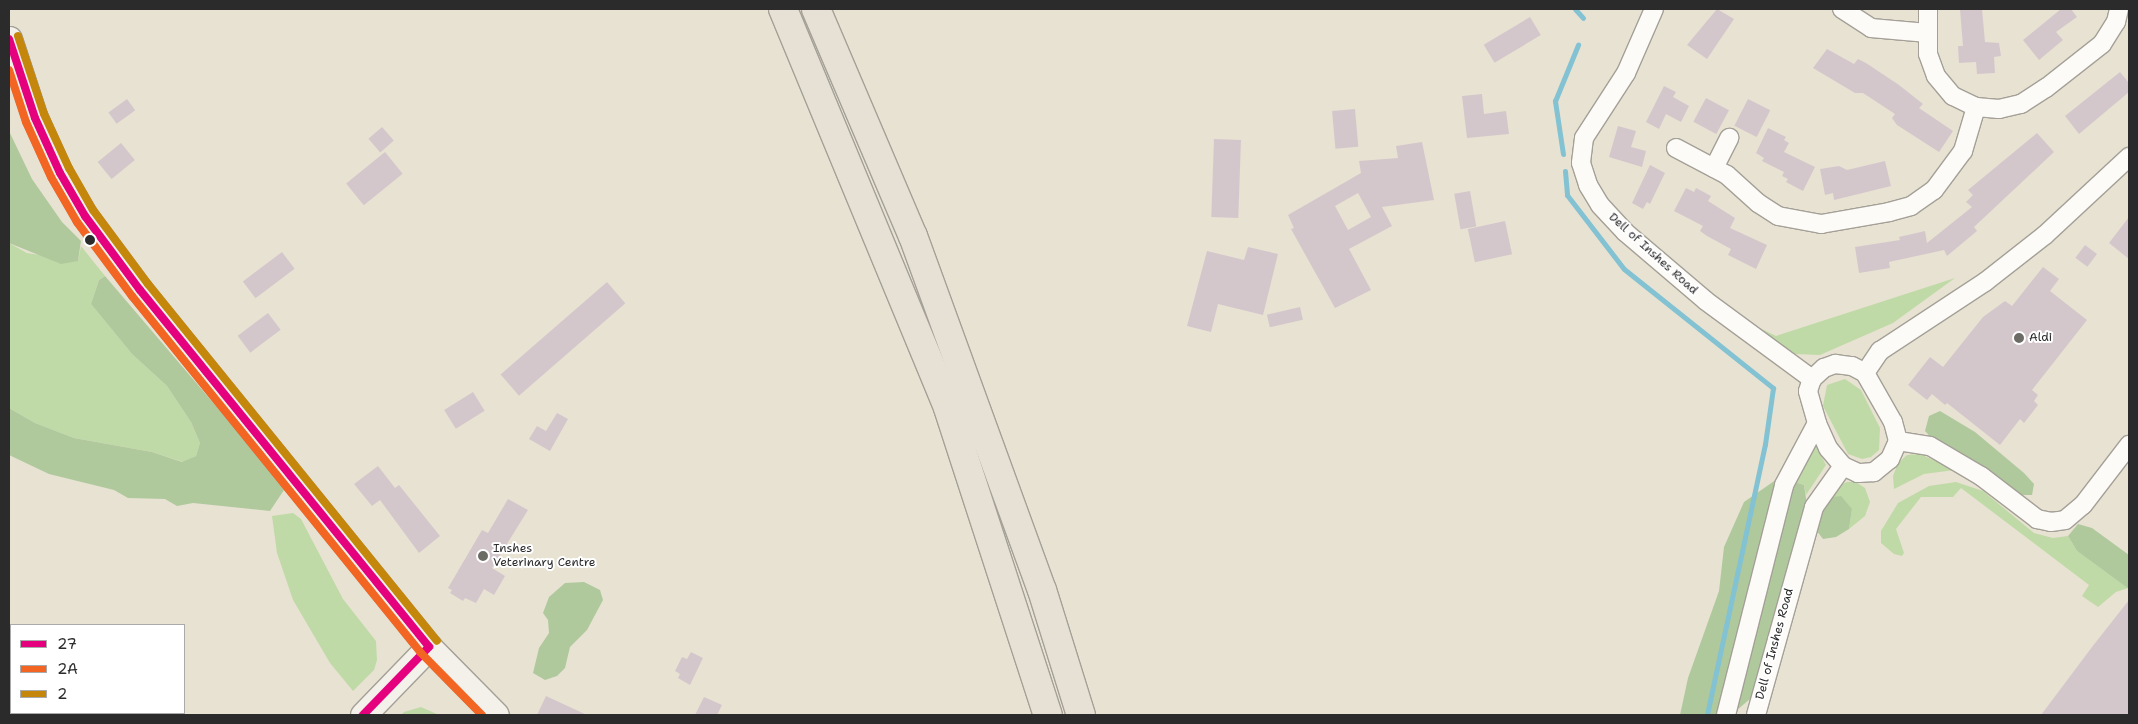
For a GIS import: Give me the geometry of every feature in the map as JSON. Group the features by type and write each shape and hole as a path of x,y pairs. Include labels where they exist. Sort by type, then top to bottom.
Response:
{"highway":[{"path":"783,9 948,408 1048,715"},
{"path":"816,9 916,245 1042,590 1080,715"}],"main road":[{"path":"9,39 35,118 60,172 85,216 140,290 429,647 496,715"},
{"path":"363,715 429,647"}],"street":[{"name":"Dell of Inshes Road","path":"1654,9 1626,73 1584,138 1581,163 1588,185 1600,205 1625,232 1706,301 1812,379"},
{"path":"1842,9 1871,28 1928,33"},
{"path":"1928,9 1928,54 1936,76 1953,96 1976,107 1999,109 2021,104 2046,88 2102,44 2116,22 2119,9"},
{"path":"1676,148 1727,175 1764,208 1778,216 1798,222 1821,224 1889,212 1918,200 1934,190 1951,171 1963,150 1976,107"},
{"path":"1714,168 1729,138"},
{"path":"1865,373 1880,351 1985,282 2037,241 2129,157"},
{"path":"1835,364 1852,366 1865,373 1894,422 1898,441 1890,459 1874,472 1858,472 1843,466 1828,448 1817,423 1808,391 1812,379 1824,368 1835,364"},
{"path":"1726,715 1784,485 1817,423"},
{"path":"1898,441 1930,446 1981,476 2037,519 2051,522 2065,520 2083,506 2129,444"},
{"name":"Dell of Inshes Road","path":"1756,715 1814,507 1843,466"}],"green space":[{"path":"9,131 32,179 62,222 81,241 78,261 61,264 9,243"},
{"path":"9,243 27,253 78,261 81,246 105,276 99,280 91,304 132,354 167,386 191,422 200,443 196,456 183,462 152,452 74,438 35,423 9,408"},
{"path":"105,276 279,480 284,490 270,511 193,503 177,506 165,499 128,498 114,490 49,474 9,455 9,408 35,423 74,438 152,452 182,462 196,456 200,443 191,422 167,386 132,354 91,304 99,280"},
{"path":"1955,278 1893,323 1820,355 1795,354 1747,322 1776,336"},
{"path":"1845,379 1861,390 1880,428 1879,450 1871,457 1862,459 1848,454 1823,406 1827,385"},
{"path":"1940,411 1975,432 2024,473 2034,484 2032,495 2011,495 1938,445 1925,431 1929,416"},
{"path":"1816,446 1826,465 1806,495 1804,485 1795,482"},
{"path":"1920,454 1955,470 1924,474 1894,489 1893,476 1898,463 1907,455"},
{"path":"1780,477 1804,485 1807,505 1756,694 1731,715 1680,715 1688,678 1719,591 1724,547 1744,502"},
{"path":"1847,482 1856,482 1865,488 1870,502 1865,516 1849,529 1852,509 1821,508 1838,486"},
{"path":"1956,482 1983,491 2034,533 2053,538 2068,536 2077,551 2128,588 2116,592 2098,607 2082,596 2089,585 1961,488 1953,497 1921,497 1896,529 1904,553 1902,556 1894,554 1881,543 1881,531 1898,503 1929,486"},
{"path":"1841,496 1852,509 1849,529 1836,537 1823,539 1816,530 1821,508 1832,497"},
{"path":"293,513 301,519 343,599 376,641 377,660 374,670 353,691 330,663 293,600 277,553 272,516"},
{"path":"2078,524 2092,528 2129,555 2129,589 2077,551 2068,536"},
{"path":"584,582 600,590 603,600 587,630 570,647 565,668 557,676 545,680 533,673 539,648 549,633 548,620 543,613 549,597 565,583"},
{"path":"421,707 439,715 401,715 404,712"}],"building":[{"path":"1717,9 1734,19 1707,59 1687,45"},
{"path":"1982,9 1985,42 1999,43 2001,56 1994,57 1995,73 1977,74 1976,62 1959,63 1958,46 1963,46 1960,10"},
{"path":"2061,9 2071,9 2077,17 2056,32 2063,40 2039,60 2023,40"},
{"path":"1530,17 1541,35 1495,63 1484,45"},
{"path":"1827,49 1854,64 1858,59 1866,63 1899,85 1923,104 1919,108 1953,131 1939,152 1897,125 1892,118 1895,114 1863,93 1855,93 1813,68"},
{"path":"2120,72 2129,83 2129,92 2079,134 2065,116"},
{"path":"1664,86 1676,92 1673,97 1689,106 1681,122 1666,114 1659,129 1646,122"},
{"path":"1482,94 1484,114 1506,111 1509,134 1467,138 1462,96"},
{"path":"1706,98 1729,110 1716,134 1693,122"},
{"path":"127,99 135,110 117,124 108,113"},
{"path":"1748,99 1770,110 1757,137 1734,126"},
{"path":"1355,109 1358,147 1335,149 1332,111"},
{"path":"1618,126 1636,131 1631,147 1646,151 1642,167 1609,157"},
{"path":"382,127 394,141 380,152 368,139"},
{"path":"1768,128 1786,137 1784,140 1789,143 1784,152 1815,167 1803,191 1786,182 1788,179 1782,176 1784,172 1762,161 1764,158 1756,153"},
{"path":"2037,133 2054,152 1974,227 1977,231 1947,256 1944,250 1889,262 1890,268 1859,273 1855,247 1900,240 1899,237 1925,231 1927,243 1972,207 1966,202 1973,195 1968,190"},
{"path":"1214,139 1241,140 1238,218 1211,217"},
{"path":"1422,142 1434,200 1382,207 1392,226 1349,249 1371,290 1335,308 1291,229 1294,228 1288,215 1361,173 1359,161 1398,158 1396,146","holes":["1358,193 1371,217 1348,230 1335,206"]},
{"path":"121,143 135,160 112,179 98,162"},
{"path":"385,152 403,174 364,205 346,183"},
{"path":"1885,161 1891,186 1834,200 1833,193 1825,195 1820,169 1839,166 1847,170"},
{"path":"1650,165 1665,173 1650,204 1647,202 1643,209 1632,203"},
{"path":"1686,188 1694,192 1696,188 1711,196 1708,201 1735,218 1730,228 1767,245 1756,269 1728,255 1731,249 1700,231 1703,226 1674,211"},
{"path":"1470,191 1476,226 1460,229 1454,194"},
{"path":"2129,217 2129,259 2109,243"},
{"path":"1505,221 1512,254 1475,262 1468,229"},
{"path":"2085,245 2097,254 2087,267 2075,258"},
{"path":"1248,247 1278,254 1263,315 1218,304 1211,332 1187,326 1207,251 1244,260"},
{"path":"282,252 295,269 256,298 243,281"},
{"name":"Aldi","path":"2043,267 2059,279 2050,291 2087,320 2032,390 2038,395 2034,401 2038,405 2024,423 2020,419 2000,445 1947,403 1945,405 1932,394 1927,400 1908,385 1930,357 1943,367 1983,317 2005,301 2012,306"},
{"path":"607,282 625,303 519,396 501,375"},
{"path":"1300,307 1303,320 1270,327 1267,315"},
{"path":"268,313 281,330 250,353 238,336"},
{"path":"473,392 485,411 456,429 444,410"},
{"path":"557,413 568,419 550,451 529,439 537,426 546,431"},
{"path":"378,466 395,488 399,485 440,536 419,553 380,500 372,506 354,484"},
{"name":"Inshes Veterinary Centre","path":"508,499 528,510 492,568 505,576 494,595 484,589 476,603 465,598 463,601 450,593 452,590 448,588 482,530 488,533"},
{"path":"2129,600 2129,715 2041,715 2092,647"},
{"path":"691,652 703,658 690,685 678,678 680,674 675,671 682,657 687,659"},
{"path":"546,696 587,715 537,715"},
{"path":"704,697 722,705 717,715 695,715"}],"waterway":[{"path":"1575,9 1583,18"},
{"path":"1563,154 1555,101 1578,45"},
{"path":"1565,171 1567,195 1624,269 1773,388 1765,444 1707,715"}],"transit line":[{"name":"2","path":"18,36 44,114 69,168 93,210 148,284 437,641"},
{"name":"27","path":"9,39 35,118 60,173 85,216 140,290 429,647"},
{"name":"2A","path":"9,70 26,122 51,177 77,222 132,296 421,653 482,715"},
{"name":"27","path":"363,715 429,647"}],"place":[{"name":"Aldi","path":"2019,338"},
{"name":"Inshes Veterinary Centre","path":"483,556"}]}
